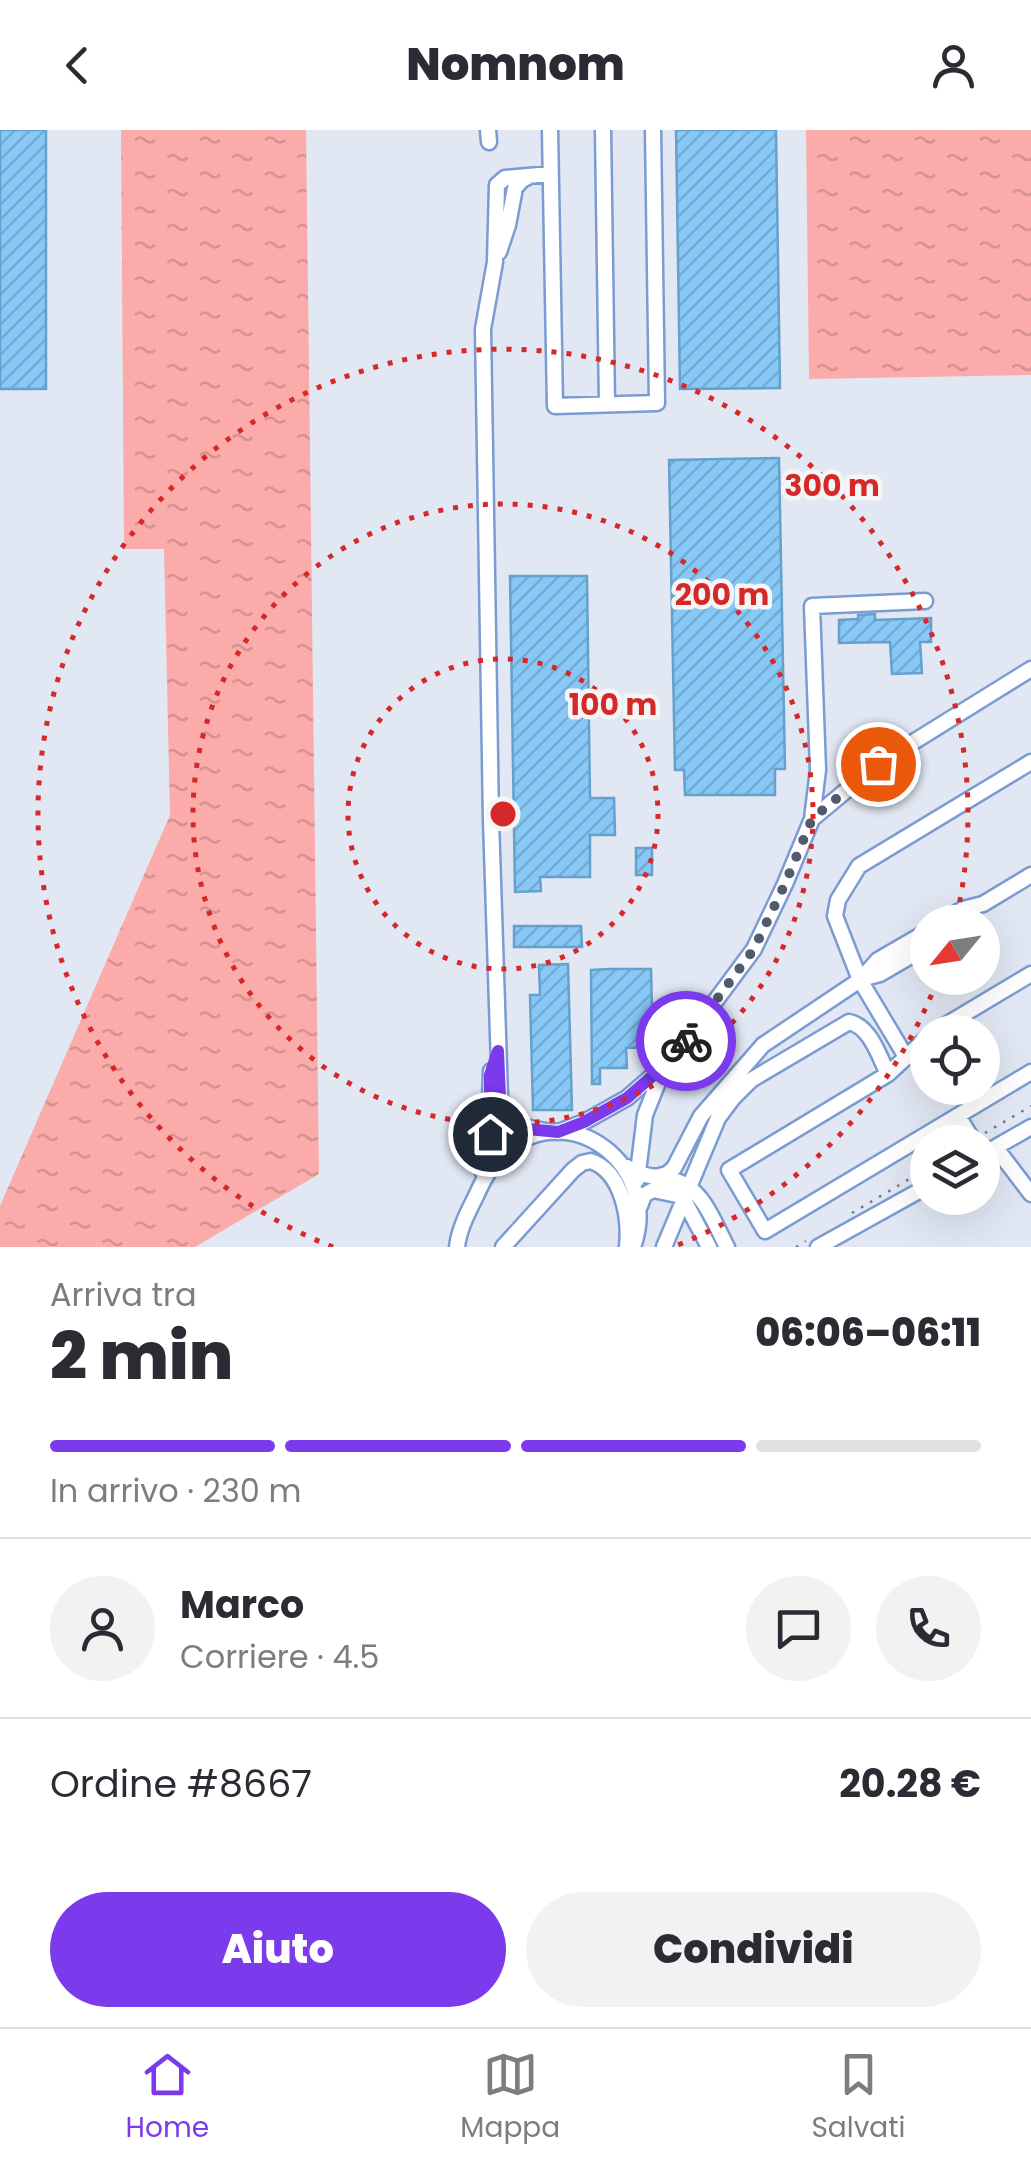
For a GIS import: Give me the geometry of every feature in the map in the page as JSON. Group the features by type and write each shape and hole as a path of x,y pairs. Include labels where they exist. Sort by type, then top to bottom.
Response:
{"street":[{"path":"550,130 554,406 656,403 653,130"},
{"path":"604,130 607,404"},
{"path":"550,174 505,178 496,185 494,262 484,329 500,1097 507,1112 521,1126 591,1140 637,1174 678,1181 687,1193 709,1247"},
{"path":"456,1245 496,1160 525,1139 584,1122 627,1098 665,1065 754,949 812,819 818,770 812,606 925,601"},
{"path":"812,819 878,764 1031,670"},
{"path":"906,1057 860,980 835,916 838,900 859,866 1031,762"},
{"path":"978,905 1031,875"},
{"path":"656,1177 671,1172 701,1116 764,1045 910,941"},
{"path":"860,980 880,974 910,956"},
{"path":"962,1015 1031,974"},
{"path":"664,1247 718,1118 741,1089 845,1023 857,1023 864,1029 888,1074"},
{"path":"481,1185 490,1134 490,1075 498,1051"},
{"path":"910,1053 888,1074 729,1170 765,1231 1031,1072"},
{"path":"636,1190 645,1115 665,1065"},
{"path":"958,1116 967,1125"},
{"path":"1000,1145 1031,1127"},
{"path":"619,1160 632,1179 640,1211"},
{"path":"503,1247 573,1170 590,1161 606,1170 618,1190 630,1247"},
{"path":"1000,1163 1031,1194"},
{"path":"630,1247 642,1198 653,1190 700,1198 728,1247"},
{"path":"815,1242 910,1195"}],"path":[{"path":"1000,1125 1031,1106"},
{"path":"845,1217 910,1179"},
{"path":"796,1247 815,1242"}],"water":[{"path":"121,130 306,130 319,1174 195,1247 0,1247 0,1206 170,815 164,549 124,549"},
{"path":"806,130 1031,130 1031,375 809,379"}],"building":[{"path":"0,130 46,130 46,389 0,389"},
{"path":"676,130 776,130 780,388 680,389"},
{"path":"779,458 785,769 775,769 775,795 685,795 684,770 675,770 669,460"},
{"path":"510,576 587,576 590,798 614,798 615,835 590,835 590,877 540,877 541,891 515,892"},
{"path":"875,614 875,620 931,618 931,642 920,642 922,673 892,674 890,642 839,643 839,620"},
{"path":"636,848 652,848 652,875 636,875"},
{"path":"514,926 581,926 582,947 514,947"},
{"path":"568,964 572,1110 533,1110 530,995 540,995 539,965"},
{"path":"651,969 653,1047 626,1048 627,1068 600,1068 600,1084 592,1084 591,970"}],"way so far":[{"path":"686,1041 754,949 812,819 878,764"}],"route":[{"path":"490,1134 490,1075 498,1051 500,1097 512,1118 528,1129 558,1132 627,1098 686,1041"}]}
